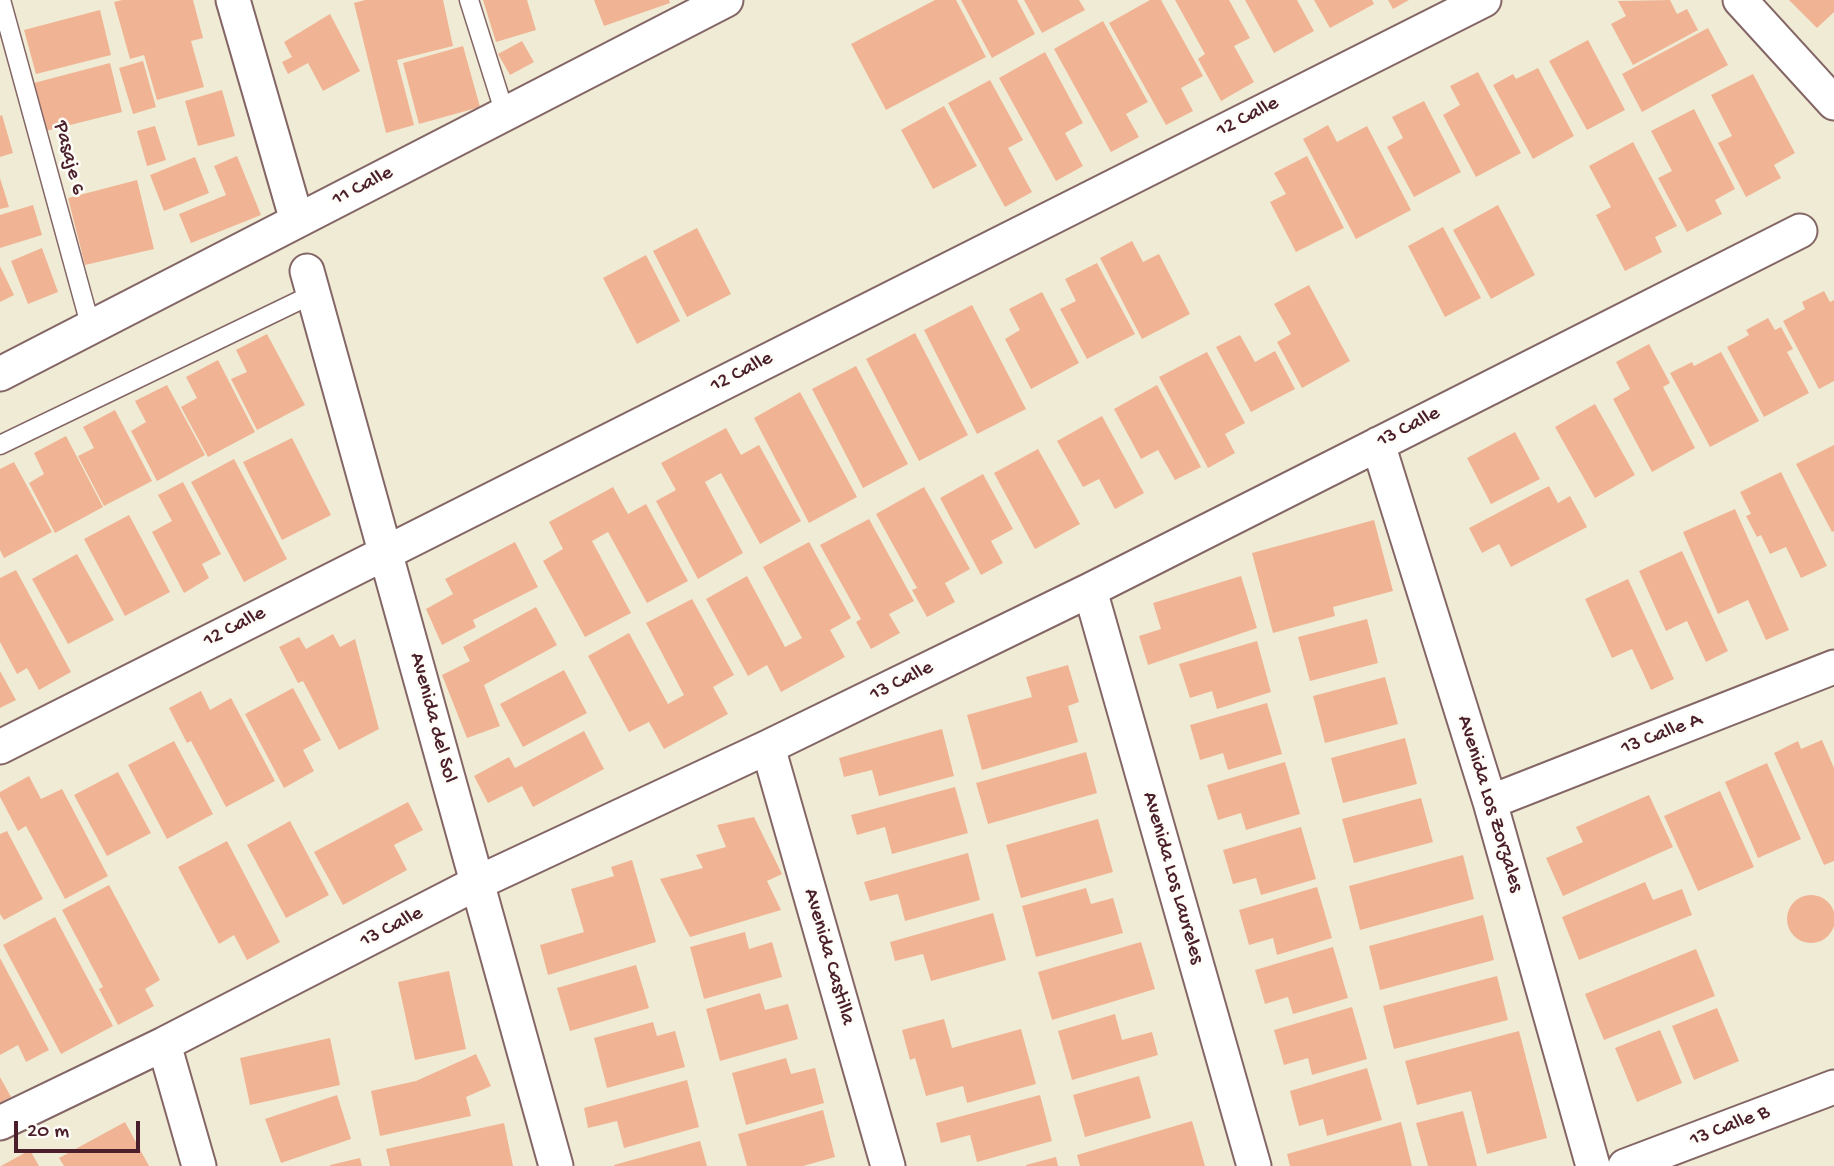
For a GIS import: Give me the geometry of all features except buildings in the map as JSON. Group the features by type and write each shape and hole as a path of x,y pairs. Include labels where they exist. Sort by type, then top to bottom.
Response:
{"street":[{"path":"233,0 297,221"},
{"name":"12 Calle","path":"0,747 1484,0"},
{"path":"1740,0 1834,103"},
{"name":"11 Calle","path":"0,374 718,2"},
{"name":"13 Calle","path":"0,1123 164,1044 477,883 768,747 1090,590 1800,231"},
{"name":"Avenida del Sol","path":"310,282 556,1166"},
{"name":"Avenida Los Zorzales","path":"1378,444 1490,802 1593,1166"},
{"name":"Avenida Los Laureles","path":"1090,590 1254,1166"},
{"name":"13 Calle A","path":"1490,802 1834,667"},
{"name":"Avenida Castilla","path":"768,747 888,1166"},
{"path":"164,1044 199,1166"},
{"name":"13 Calle B","path":"1625,1166 1834,1087"}],"lane":[{"name":"Pasaje 6","path":"1,0 90,328"},
{"path":"469,0 505,114"},
{"path":"0,445 310,282"}]}
